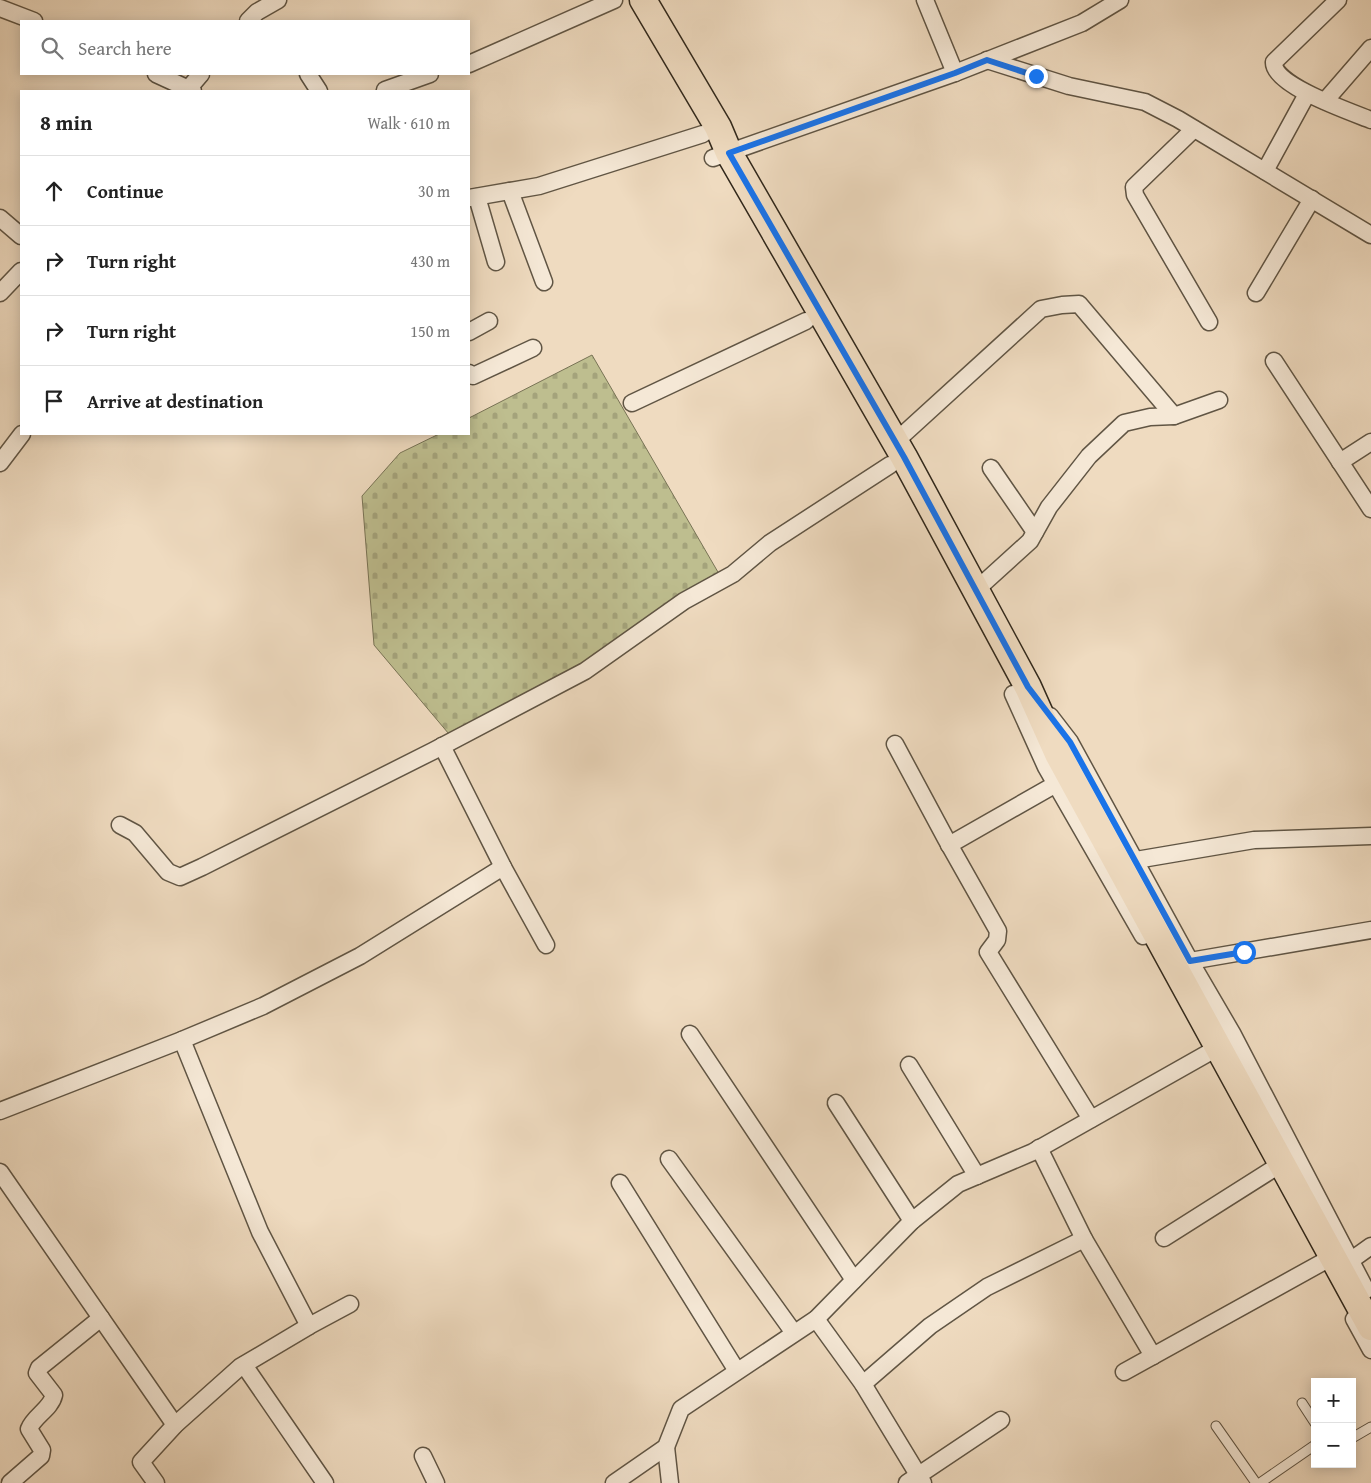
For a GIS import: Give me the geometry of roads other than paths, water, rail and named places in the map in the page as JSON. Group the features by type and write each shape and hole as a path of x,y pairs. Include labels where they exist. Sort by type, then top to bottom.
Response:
{"main road":[{"path":"625,0 704,134 721,156 892,454 1371,1327"},
{"path":"643,0 718,127 721,156 806,320 976,590 1021,690"}],"street":[{"path":"249,20 257,12 278,0"},
{"path":"470,64 614,0"},
{"path":"925,0 955,73"},
{"path":"721,156 955,73 1082,23 1120,0"},
{"path":"1338,0 1274,62 1274,67 1279,75 1307,94 1371,120"},
{"path":"0,8 31,20"},
{"path":"1325,101 1371,48"},
{"path":"987,60 1069,86 1145,102 1194,129 1371,235"},
{"path":"158,75 191,90 199,75"},
{"path":"309,75 318,90"},
{"path":"385,90 427,75"},
{"path":"1265,171 1307,94"},
{"path":"1194,129 1134,187 1135,195 1209,322"},
{"path":"496,262 473,198 540,186 704,134"},
{"path":"510,191 544,282"},
{"path":"1256,293 1312,199"},
{"path":"0,218 20,235"},
{"path":"0,293 20,272"},
{"path":"120,825 135,833 168,872 180,876 202,867 442,746 584,671 684,601 733,574 770,542 892,454 1041,309 1079,304 1174,416"},
{"path":"632,403 806,320"},
{"path":"470,331 489,321"},
{"path":"470,374 473,376 533,348"},
{"path":"1274,361 1371,509"},
{"path":"976,590 1030,541 1049,507 1089,456 1124,424 1150,417 1174,416 1219,400"},
{"path":"0,463 21,435"},
{"path":"1340,462 1371,442"},
{"path":"991,468 1035,532"},
{"path":"1021,690 1046,767 1210,1052 1371,1350"},
{"path":"1021,690 1070,742 1190,961 1232,1033 1371,1300"},
{"path":"895,744 998,931 997,940 988,952 1091,1119"},
{"path":"442,746 503,867 546,945"},
{"path":"949,845 1056,784"},
{"path":"1136,860 1254,840 1371,836"},
{"path":"0,1111 182,1040 262,1006 360,956 503,867"},
{"path":"1190,961 1371,930"},
{"path":"690,1034 854,1280"},
{"path":"182,1040 260,1232 309,1326"},
{"path":"670,1483 666,1447 681,1409 816,1319 912,1221 958,1184 1040,1148 1210,1052"},
{"path":"909,1065 977,1176"},
{"path":"836,1103 912,1221"},
{"path":"1040,1148 1084,1239 1153,1356"},
{"path":"669,1159 794,1333"},
{"path":"1164,1238 1273,1169"},
{"path":"0,1172 175,1424"},
{"path":"620,1183 737,1371"},
{"path":"863,1384 930,1326 987,1287 1084,1239"},
{"path":"1350,1261 1371,1246"},
{"path":"1124,1372 1323,1262"},
{"path":"156,1483 141,1462 175,1424 244,1365 350,1304"},
{"path":"10,1483 41,1456 42,1450 28,1429 52,1401 54,1395 37,1373 39,1368 102,1318"},
{"path":"816,1319 863,1384 916,1480 1001,1420"},
{"path":"244,1365 325,1483"},
{"path":"614,1483 666,1447"},
{"path":"423,1456 436,1483"}],"lane":[{"path":"1302,1404 1311,1417"},
{"path":"1216,1426 1256,1483"},
{"path":"1356,1436 1371,1427"},
{"path":"1260,1483 1311,1448"}]}
